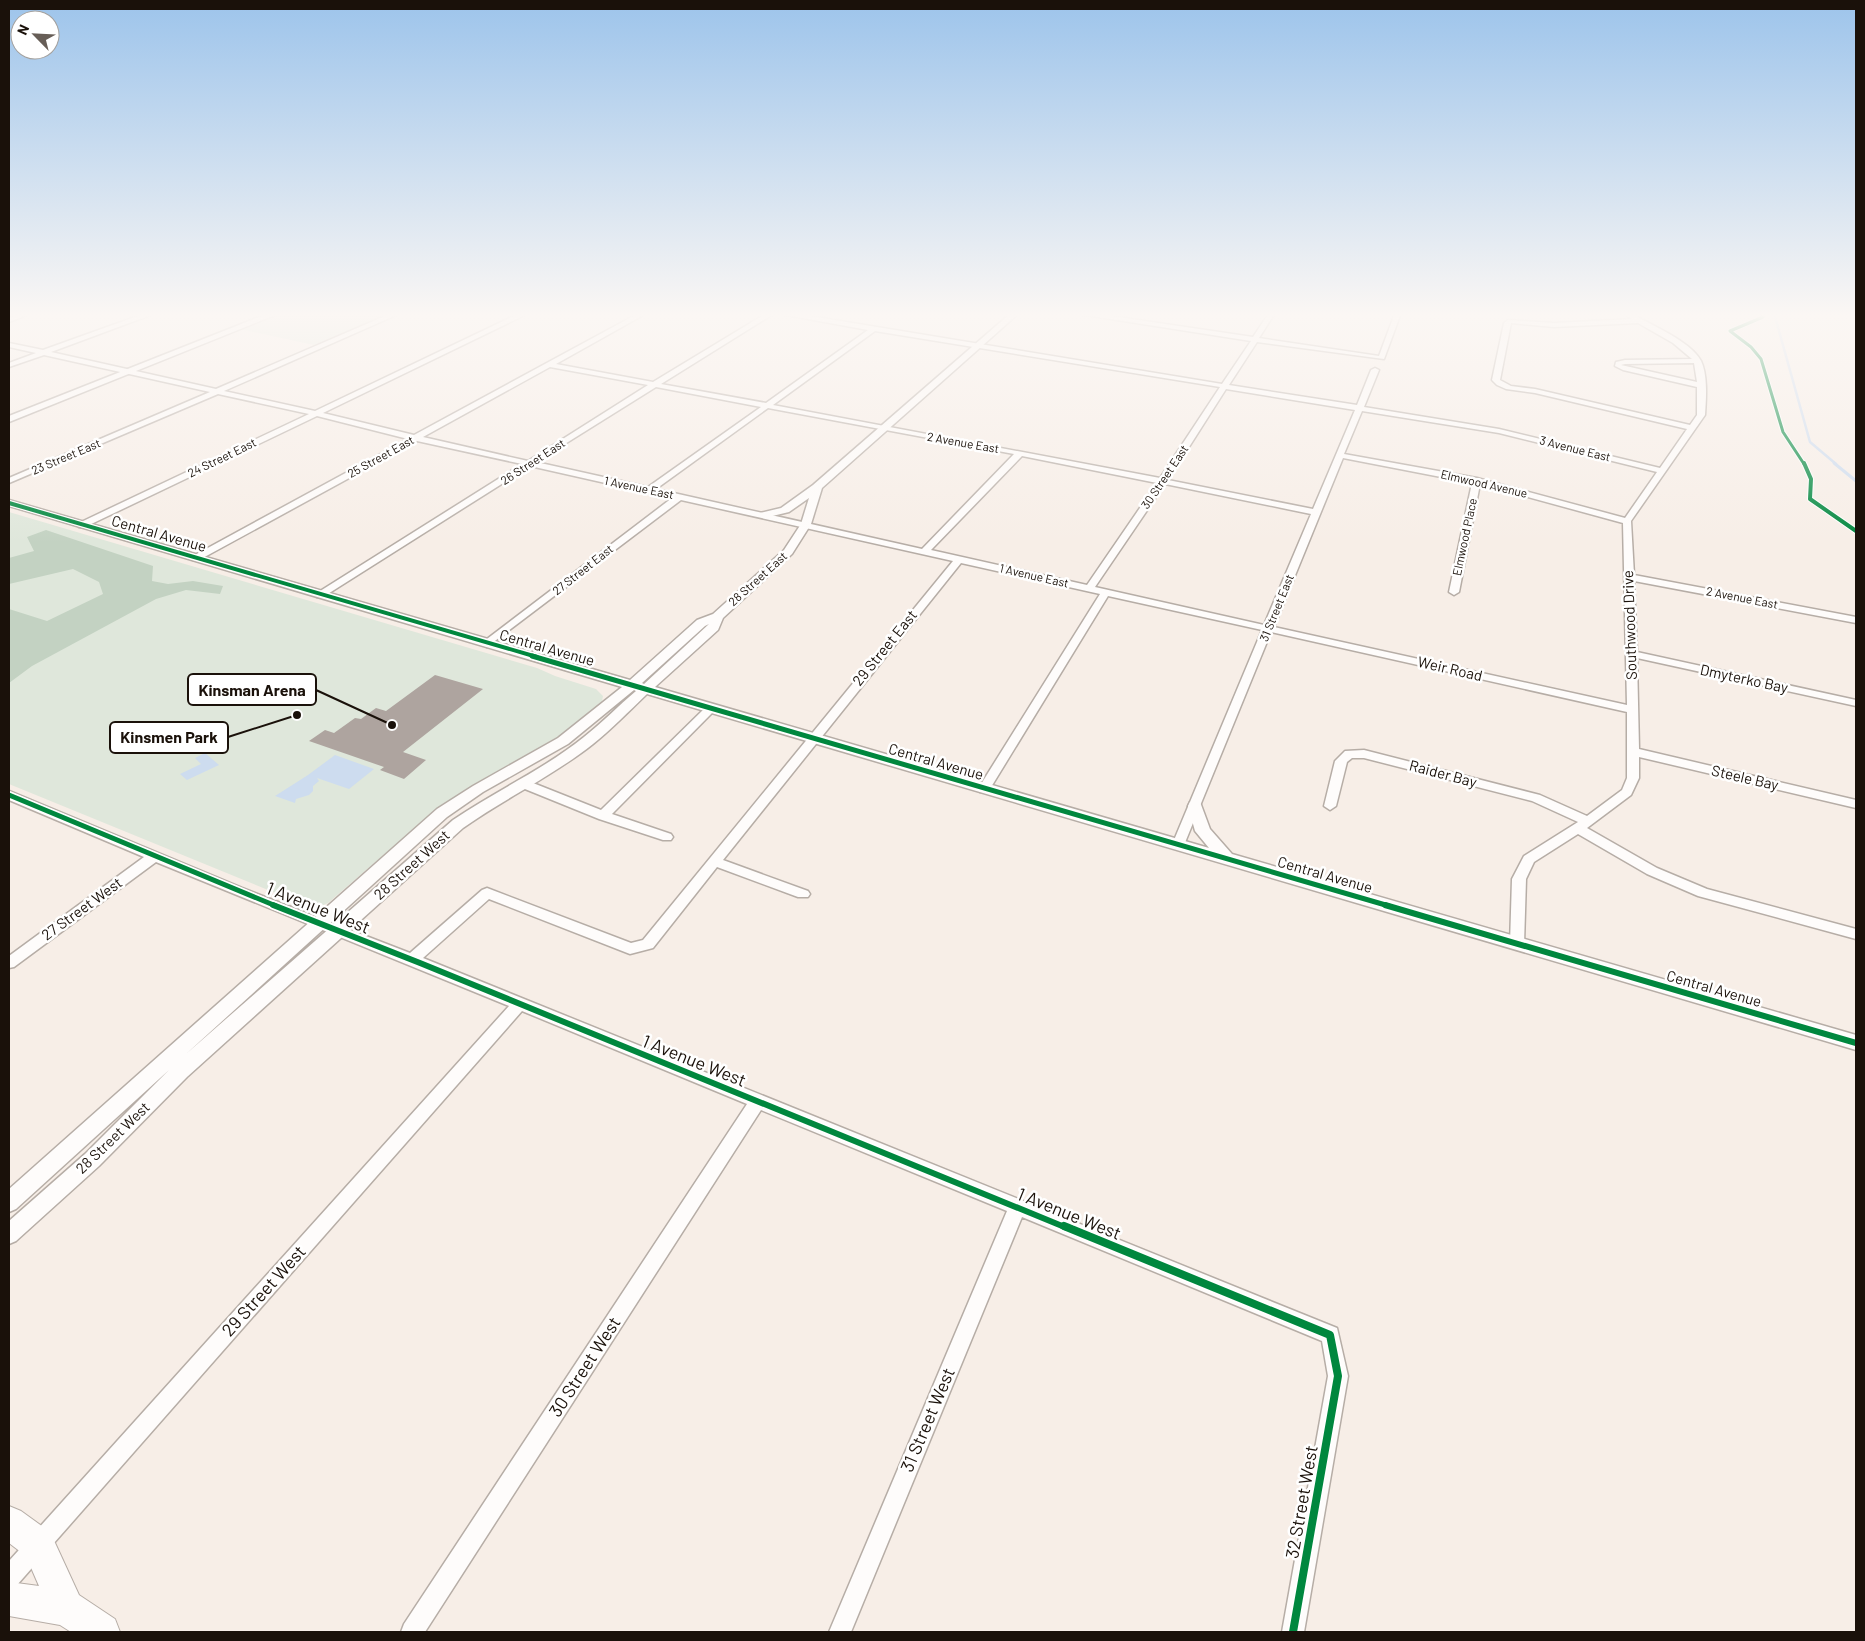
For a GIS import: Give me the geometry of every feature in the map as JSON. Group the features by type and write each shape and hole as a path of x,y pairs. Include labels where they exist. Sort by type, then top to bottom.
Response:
{"highway":[{"path":"9,1523 38,1544 66,1608"},
{"path":"9,1598 66,1608 102,1632"}],"street":[{"path":"9,419 84,390"},
{"name":"1 Avenue East","path":"211,390 417,438 1269,629"},
{"name":"23 Street East","path":"9,481 221,390"},
{"name":"24 Street East","path":"82,525 364,390"},
{"name":"25 Street East","path":"196,558 505,390"},
{"name":"26 Street East","path":"320,595 644,390"},
{"name":"2 Avenue East","path":"681,390 883,429 1020,453 1316,512"},
{"path":"650,490 791,390"},
{"path":"764,515 785,510 817,487 929,390"},
{"name":"30 Street East","path":"1089,589 1223,390"},
{"name":"3 Avenue East","path":"1247,390 1518,434 1662,471"},
{"name":"31 Street East","path":"1178,845 1367,390"},
{"path":"1525,390 1692,428"},
{"path":"1627,521 1701,415 1700,390"},
{"path":"925,551 1020,453"},
{"name":"Elmwood Avenue","path":"1339,455 1477,481 1627,521"},
{"name":"Elmwood Place","path":"1454,592 1477,481"},
{"name":"28 Street East","path":"716,617 788,552 806,524 817,487"},
{"name":"27 Street East","path":"487,644 679,496"},
{"name":"Central Avenue","path":"9,504 1856,1043"},
{"name":"Southwood Drive","path":"1517,944 1519,879 1529,859 1583,824 1627,792 1633,778 1632,654 1627,521"},
{"name":"29 Street East","path":"412,960 487,893 630,949 648,944 713,861 959,559"},
{"name":"2 Avenue East","path":"1628,577 1856,620"},
{"path":"984,789 1106,592"},
{"name":"28 Street West","path":"9,1202 317,923 442,813 478,789 563,741 638,688 714,627 716,617"},
{"name":"Weir Road","path":"1269,629 1632,710"},
{"name":"Dmyterko Bay","path":"1632,654 1856,703"},
{"name":"28 Street West","path":"9,1234 92,1160 180,1071 458,824 478,810 524,784 588,740 626,704 638,688"},
{"path":"603,816 710,709"},
{"name":"Steele Bay","path":"1634,752 1856,804"},
{"name":"Raider Bay","path":"1330,806 1341,761 1349,754 1364,754 1536,798 1583,824 1652,871 1703,894 1856,934"},
{"path":"524,784 603,816 667,837"},
{"name":"1 Avenue West","path":"9,795 317,923 412,960 1330,1336 1338,1376"},
{"path":"1195,806 1203,831 1228,860"},
{"name":"27 Street West","path":"9,963 155,856"},
{"path":"713,861 803,894"},
{"name":"29 Street West","path":"9,1577 519,1005"},
{"name":"30 Street West","path":"412,1632 757,1102"},
{"name":"31 Street West","path":"840,1632 1017,1208"},
{"name":"32 Street West","path":"1293,1632 1338,1376"}],"shaded area":[{"path":"9,512 537,668 555,676 596,689 603,696 602,701 570,730 548,745 440,806 328,903 312,908 9,784"}],"green space":[{"path":"46,530 153,566 152,581 168,584 193,581 223,586 220,594 186,590 156,599 32,666 9,683 9,609 47,621 103,594 99,582 73,569 9,584 9,558 34,551 27,537"}],"water":[{"path":"205,753 219,765 187,780 180,774 201,764 195,758"},
{"path":"335,755 374,769 349,789 317,778 319,781 313,786 313,791 309,795 296,799 295,803 275,796 308,775"}],"building":[{"path":"435,675 483,689 403,752 426,760 404,779 380,770 384,767 309,741 325,730 334,733 355,718 361,719 376,708 386,711"}],"waterway":[{"path":"1795,390 1810,442 1836,464"},
{"path":"1834,463 1856,481"}],"cycle path":[{"path":"1770,390 1783,432 1804,463 1811,479 1810,499 1856,531"},
{"path":"9,503 1856,1043"},
{"path":"9,795 237,891 420,963 1330,1335 1338,1376 1293,1632"}],"place":[{"name":"Kinsmen Park","path":"297,715"},
{"name":"Kinsman Arena","path":"392,725"}]}
